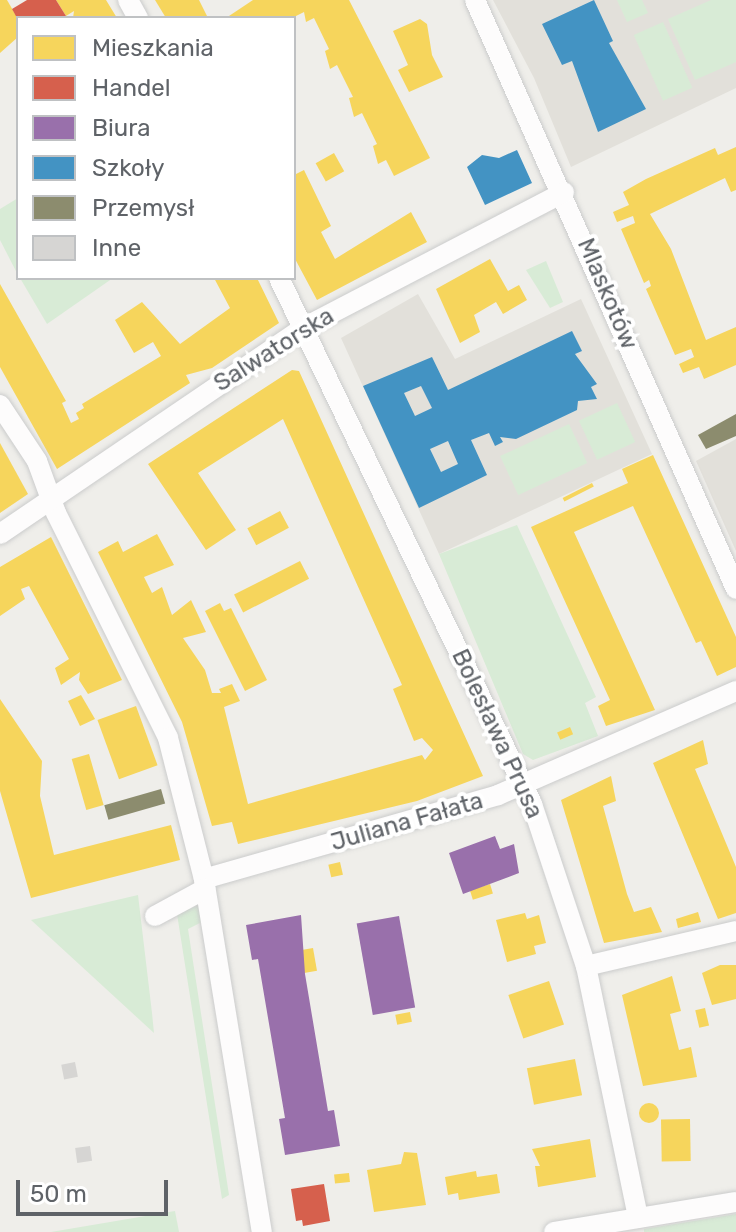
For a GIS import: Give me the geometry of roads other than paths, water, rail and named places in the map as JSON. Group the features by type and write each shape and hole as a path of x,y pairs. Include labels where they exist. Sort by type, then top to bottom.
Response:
{"street":[{"name":"Mlaskotów","path":"475,0 564,192 736,589"},
{"name":"Salwatorska","path":"0,534 305,327 564,192"},
{"name":"Bolesława Prusa","path":"280,280 524,785 586,966 638,1218"},
{"path":"0,405 37,461 51,497 168,738 205,884 262,1232"},
{"name":"Juliana Fałata","path":"155,916 205,884 409,824 524,785 736,691"},
{"path":"586,966 736,931"},
{"path":"554,1232 736,1202"}]}
